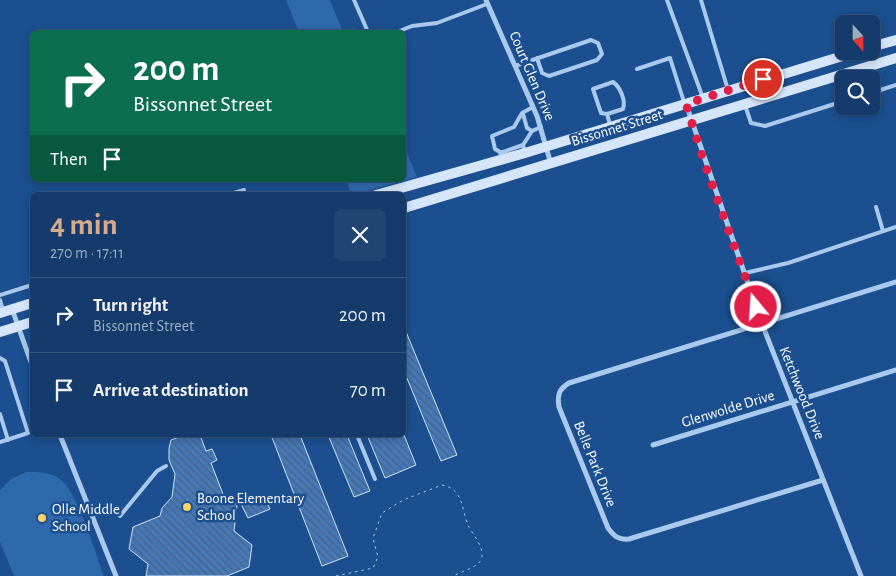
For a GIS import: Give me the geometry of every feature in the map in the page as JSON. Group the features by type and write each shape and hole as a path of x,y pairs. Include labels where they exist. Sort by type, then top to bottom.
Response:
{"main road":[{"path":"880,44 896,40"},
{"name":"Bissonnet Street","path":"386,192 524,149 548,146 835,58"},
{"name":"Bissonnet Street","path":"856,70 896,58"},
{"name":"Bissonnet Street","path":"406,207 835,76"},
{"path":"5,311 30,304"},
{"path":"0,332 30,323"}],"street":[{"name":"Court Glen Drive","path":"486,2 533,107 548,146 552,164"},
{"name":"Ketchwood Drive","path":"685,104 762,324 861,576"},
{"path":"762,324 896,282"},
{"path":"5,311 17,326 30,360"},
{"name":"Belle Park Drive","path":"762,324 570,383 561,388 558,397 559,407 608,528 614,536 621,540 823,480"},
{"name":"Glenwolde Drive","path":"653,445 896,370"},
{"path":"61,437 116,576"}],"lane":[{"path":"354,0 367,30"},
{"path":"667,0 703,98"},
{"path":"701,0 728,90"},
{"path":"402,30 412,26 437,23 486,2"},
{"path":"515,66 537,58 591,40 598,43 602,54 597,60 548,76 542,73 537,58"},
{"path":"637,69 670,58 685,104"},
{"path":"613,82 619,88 625,104 623,109 607,114 600,113 593,89 613,82"},
{"path":"880,89 896,85"},
{"path":"744,103 750,123 765,126 835,104"},
{"path":"501,156 495,149 492,136 514,127 522,113 533,107"},
{"path":"522,113 527,128 532,131"},
{"path":"607,114 610,127"},
{"path":"524,149 532,131 541,127"},
{"path":"237,192 244,190"},
{"path":"876,208 883,231"},
{"path":"745,273 788,263 896,227"},
{"path":"0,295 30,286"},
{"path":"0,300 5,311"},
{"path":"0,358 5,361 28,433 0,442"},
{"path":"0,414 8,440"},
{"path":"358,437 375,479"},
{"path":"120,516 157,472 166,466"}],"path":[{"path":"336,576 374,568 378,557 372,538 382,513 403,500 442,485 448,486 460,498 468,526 475,534 482,558 480,562 454,576"}],"shaded area":[{"path":"286,0 330,0 342,30 298,30"},
{"path":"406,151 417,177 406,180"},
{"path":"347,182 399,182 363,192 351,192"},
{"name":"Olle Middle School","path":"26,472 52,475 60,479 67,486 79,509 104,576 14,576 0,542 0,490 11,479"}],"building":[{"path":"406,332 457,455 441,461 406,376"},
{"path":"179,437 201,437 206,451 212,449 217,460 211,463 223,494 237,505 234,531 252,545 249,567 227,576 146,576 148,564 129,549 133,527 160,516 162,508 172,497 175,474 169,460 171,440"},
{"path":"272,437 301,437 348,556 322,566"},
{"path":"329,437 348,437 370,491 354,497"},
{"path":"368,437 405,437 416,465 385,478"},
{"path":"264,496 270,509 248,518 241,504"}],"place":[{"name":"Boone Elementary School","path":"187,507"},
{"name":"Olle Middle School","path":"42,518"}],"route":[{"path":"756,307 703,159 686,104 763,79"}]}
